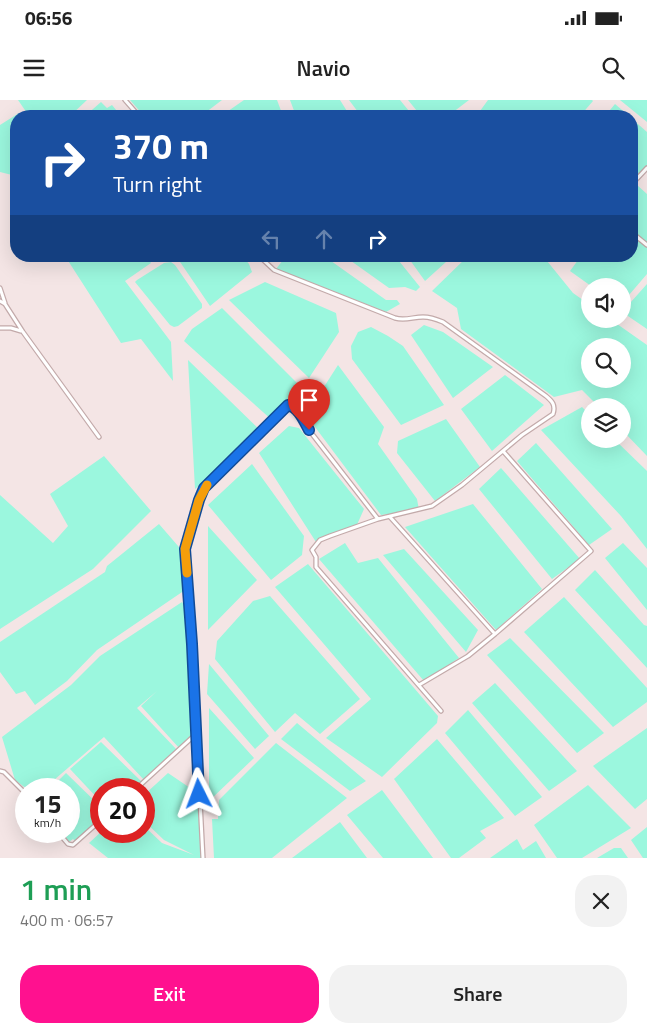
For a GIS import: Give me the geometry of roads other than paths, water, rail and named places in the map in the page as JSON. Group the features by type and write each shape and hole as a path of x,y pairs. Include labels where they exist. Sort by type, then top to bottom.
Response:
{"lane":[{"path":"125,100 134,110"},
{"path":"638,178 647,168"},
{"path":"265,262 274,270 395,318 402,320 421,316 443,322 552,401 553,414 522,435 462,485 432,506 378,519 320,540 312,550 316,556 316,567 441,711"},
{"path":"0,288 5,304 23,332 100,438"},
{"path":"0,301 5,304"},
{"path":"0,328 11,328 23,332"},
{"path":"203,858 185,549 204,488 288,405 293,406 298,412 309,430 378,519"},
{"path":"418,686 468,656 591,551 503,451"},
{"path":"390,517 495,634"},
{"path":"148,778 196,734"},
{"path":"0,771 4,772 15,783"},
{"path":"80,839 90,830"}]}
